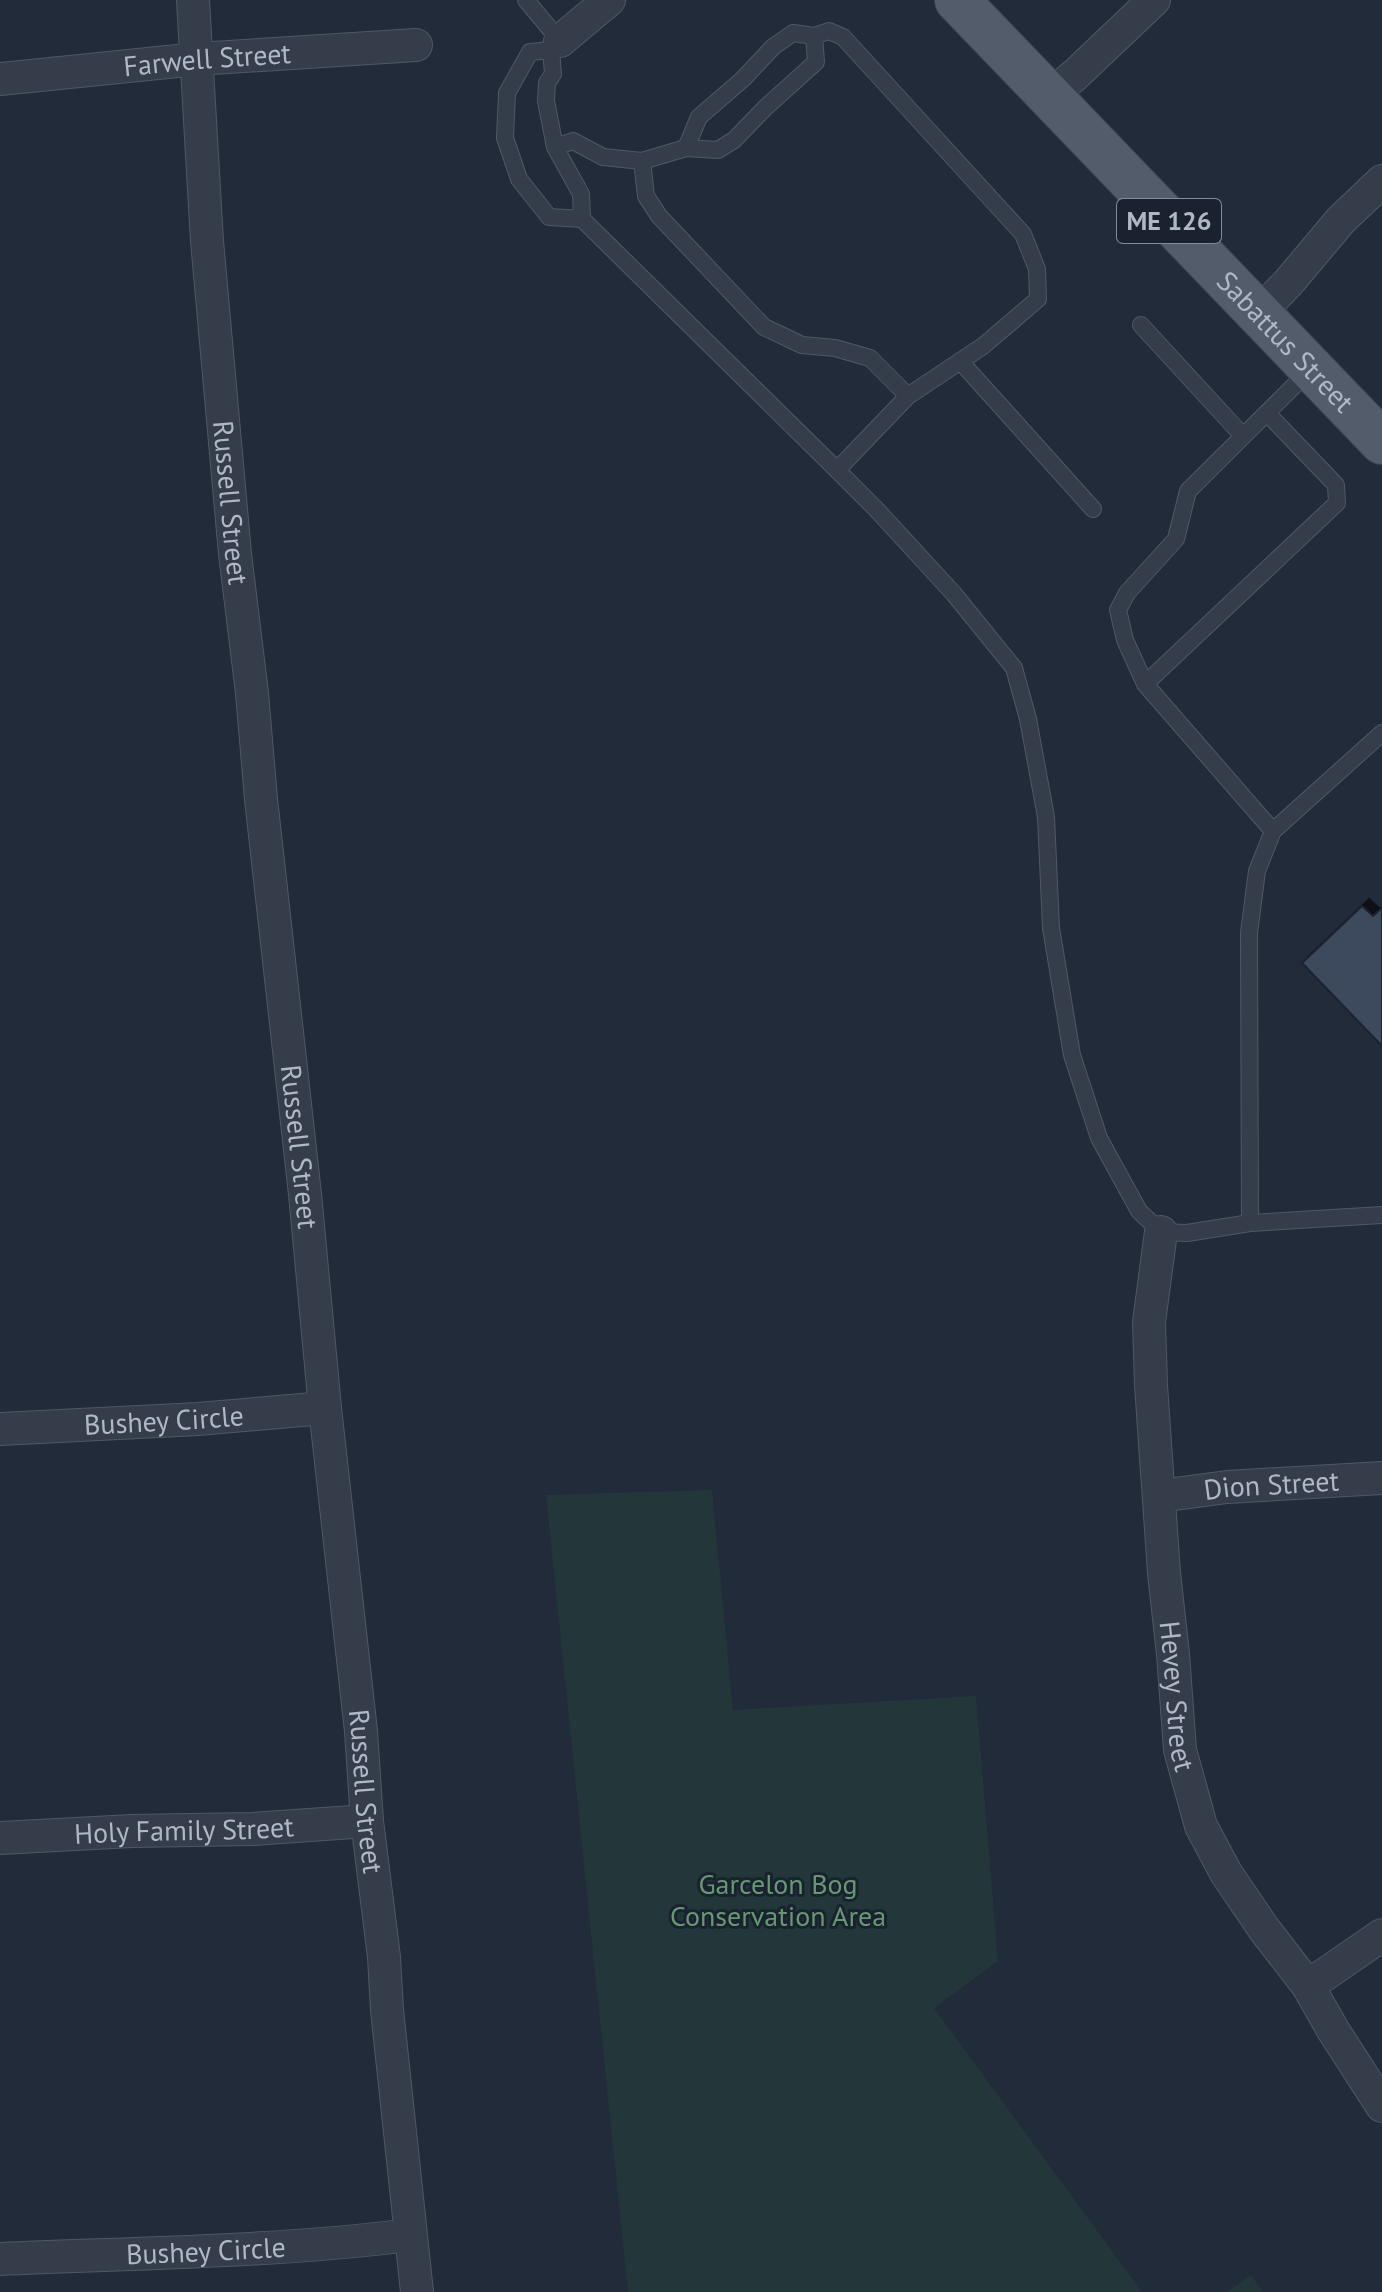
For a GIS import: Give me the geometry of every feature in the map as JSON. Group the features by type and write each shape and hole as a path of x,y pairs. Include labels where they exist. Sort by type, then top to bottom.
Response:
{"main road":[{"name":"Sabattus Street","path":"957,0 1382,442"}],"street":[{"name":"Russell Street","path":"193,0 207,241 235,554 305,1194 417,2292"},
{"path":"555,46 609,0"},
{"path":"1049,97 1154,0"},
{"name":"Farwell Street","path":"0,79 197,59 416,45"},
{"path":"1259,313 1341,220 1382,181"},
{"name":"Hevey Street","path":"1161,1232 1149,1322 1151,1385 1180,1750 1201,1826 1233,1884 1308,1986 1382,2106"},
{"name":"Bushey Circle","path":"0,1429 198,1419 325,1408"},
{"name":"Dion Street","path":"1160,1496 1227,1487 1382,1478"},
{"name":"Holy Family Street","path":"0,1838 252,1829 367,1821"},
{"path":"1308,1986 1382,1935"},
{"name":"Bushey Circle","path":"0,2259 227,2251 410,2235"}],"lane":[{"path":"526,0 555,46 553,74 547,83 546,101 555,147 581,194 582,219"},
{"path":"686,148 699,117 743,79 773,47 793,33 814,36 829,31 843,37 1023,234 1037,269 1038,299 983,346 908,396 837,470"},
{"path":"555,147 573,141 603,157 642,161 686,148 718,150 734,140 816,62 814,36"},
{"path":"555,46 530,52 507,93 505,138 519,179 549,217 582,219 837,470 954,594 1014,668 1028,719 1046,817 1051,928 1072,1055 1099,1138 1139,1211 1161,1232 1187,1233 1250,1223 1382,1215"},
{"path":"642,161 646,196 659,216 764,327 802,345 835,348 870,358 908,396"},
{"path":"1141,325 1243,436"},
{"path":"960,361 1093,509"},
{"path":"1273,831 1145,684 1125,640 1118,610 1127,593 1176,539 1188,491 1312,368"},
{"path":"1145,684 1337,503 1336,485 1267,413"},
{"path":"1250,1223 1249,933 1257,871 1273,831 1382,733"}],"green space":[{"name":"Garcelon Bog Conservation Area","path":"712,1490 733,1710 976,1696 998,1961 934,2008 1142,2292 628,2292 546,1495"},
{"path":"1251,2275 1263,2292 1227,2292"}],"building":[{"path":"1362,906 1373,916 1382,908 1382,1046 1302,963"}]}
